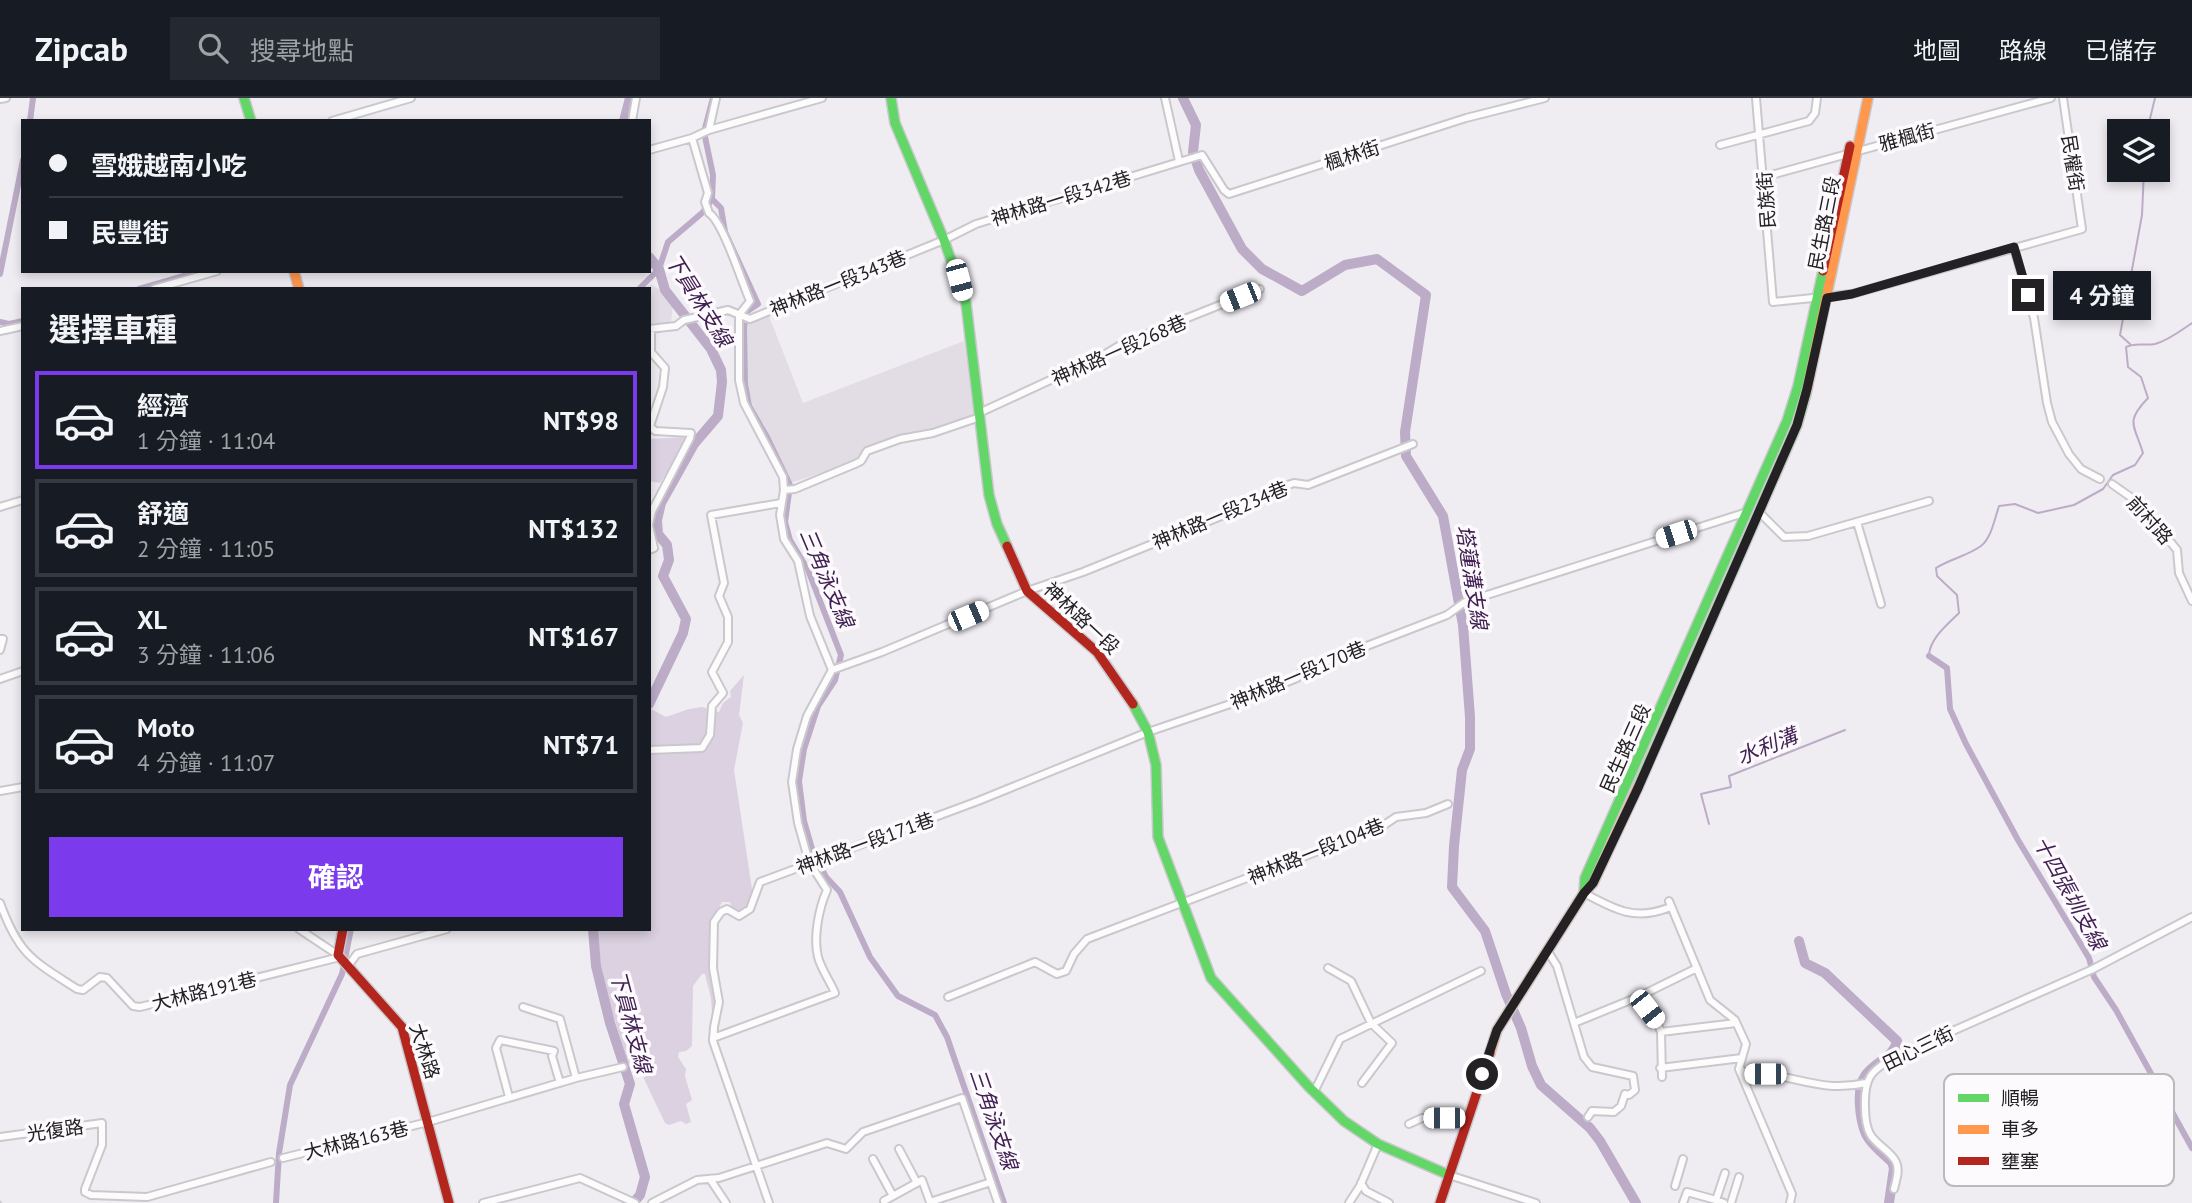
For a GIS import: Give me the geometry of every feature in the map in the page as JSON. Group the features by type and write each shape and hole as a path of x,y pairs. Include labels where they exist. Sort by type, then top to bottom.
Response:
{"main road":[{"path":"244,98 250,119"},
{"name":"神林路一段","path":"891,98 895,123 944,240 966,303 989,495 996,524 1027,591 1097,652 1125,690 1148,733 1156,765 1158,837 1211,978 1314,1092 1344,1121 1378,1144 1449,1175"},
{"name":"民生路三段","path":"1440,1203 1497,1030 1593,883 1612,845 1804,404 1861,98"},
{"name":"民生路三段","path":"1852,151 1868,98"},
{"name":"民生路三段","path":"1584,893 1585,878 1781,438 1822,298"},
{"path":"339,957 344,931"},
{"name":"大林路","path":"339,957 402,1027 449,1203"}],"street":[{"path":"0,100 6,98"},
{"path":"339,119 411,98"},
{"path":"632,119 636,98"},
{"path":"709,130 716,98"},
{"path":"651,149 822,98"},
{"path":"1165,98 1179,161"},
{"name":"楓林街","path":"1179,161 1202,155 1229,194 1466,118 1545,98"},
{"name":"民族街","path":"1756,98 1765,177 1773,302 1822,298"},
{"path":"1720,145 1809,121 1815,113 1817,98"},
{"name":"雅楓街","path":"1765,177 2051,98"},
{"name":"民權街","path":"2014,247 2082,229 2063,98"},
{"path":"691,138 708,193 705,202 729,248 750,301 739,315 739,380 744,403 783,477 780,515 784,539 799,561 810,616 832,670 807,716 797,749 792,782 798,824 809,862 827,890 821,904 817,945 818,957 835,993 713,1038 769,1203"},
{"name":"神林路一段342巷","path":"944,240 976,224 1179,161"},
{"name":"神林路一段343巷","path":"651,329 676,326 684,320 728,310 750,319 944,240"},
{"path":"1822,298 1852,294 2014,247 2034,318 2052,422 2069,454 2081,469 2100,479"},
{"path":"161,287 210,273"},
{"name":"神林路一段268巷","path":"784,490 795,489 855,464 861,461 867,451 900,439 933,433 979,415 1122,344 1259,289"},
{"path":"0,331 21,326"},
{"path":"651,357 665,368 663,387 651,423"},
{"path":"651,427 655,431 691,433 660,492 651,516"},
{"name":"神林路一段234巷","path":"832,670 1027,591 1083,572 1237,509 1268,492 1294,483 1308,485 1413,444"},
{"name":"前村路","path":"2112,484 2139,503 2177,550 2179,573 2192,601"},
{"path":"0,507 21,501"},
{"path":"1759,512 1784,537 1808,536 1929,501"},
{"path":"651,750 702,748 710,735 712,706 723,693 712,673 728,642 728,617 719,596 724,583 712,515 781,503"},
{"name":"神林路一段170巷","path":"1148,733 1297,678 1304,670 1447,615 1465,602 1748,512"},
{"path":"1857,522 1881,604"},
{"path":"0,639 3,639 0,650"},
{"path":"0,679 21,672"},
{"name":"神林路一段171巷","path":"713,1038 719,1002 713,968 714,922 721,912 727,909 739,916 750,909 760,882 978,801 1148,733"},
{"path":"0,791 21,787"},
{"name":"神林路一段104巷","path":"948,996 1035,962 1056,974 1066,971 1074,954 1087,939 1381,827 1396,817 1426,813 1448,804"},
{"path":"1584,893 1624,912 1651,915 1669,905 1710,1000 1736,1023 1746,1044 1739,1069 1792,1194 1790,1203"},
{"name":"大林路191巷","path":"0,903 10,929 34,962 77,989 83,990 100,977 107,978 133,1006 139,1007 339,957"},
{"name":"田心三街","path":"1894,1189 1898,1168 1895,1160 1870,1135 1865,1117 1866,1083 1879,1066 2093,969 2192,917"},
{"path":"302,931 339,957"},
{"path":"407,940 411,931"},
{"path":"348,966 357,954 440,931"},
{"path":"1547,950 1557,966 1584,1057 1592,1068 1633,1076 1635,1090 1629,1095 1625,1094 1621,1106 1614,1112 1592,1111 1588,1117"},
{"path":"1328,968 1351,981 1371,1023 1392,1042 1362,1083"},
{"path":"1574,1023 1638,997 1697,968"},
{"path":"1314,1092 1340,1039 1481,971"},
{"path":"1638,997 1656,1020 1661,1032 1662,1077"},
{"path":"523,1007 560,1019 576,1078"},
{"path":"1661,1032 1736,1023"},
{"path":"509,1097 496,1048 500,1040 554,1051 552,1056 559,1083"},
{"path":"1660,1068 1742,1058"},
{"name":"大林路163巷","path":"284,1158 428,1122 576,1078 623,1067"},
{"path":"1739,1069 1746,1074 1765,1074 1829,1087 1849,1087 1866,1083"},
{"path":"652,1203 697,1180 757,1166 827,1143 846,1149 863,1132 962,1098 998,1203"},
{"path":"1409,1124 1422,1118 1467,1118"},
{"name":"光復路","path":"0,1137 102,1123 102,1145 85,1192 91,1195 147,1197 271,1162"},
{"path":"1349,1203 1361,1184 1378,1144"},
{"path":"899,1149 917,1183"},
{"path":"873,1159 893,1196"},
{"path":"1675,1186 1683,1159"},
{"path":"1716,1200 1725,1173"},
{"path":"1449,1175 1511,1199 1536,1203"},
{"path":"1731,1203 1739,1177"},
{"path":"483,1203 580,1178 624,1201 635,1203"},
{"path":"710,1179 726,1203"},
{"path":"884,1201 922,1180 930,1202 991,1182"},
{"path":"1361,1184 1366,1191 1389,1203"},
{"path":"1683,1203 1687,1192 1724,1203"}],"shaded area":[{"path":"651,284 662,291 673,304 671,323 651,324 651,287 646,287"},
{"path":"767,311 803,403 964,341 974,416 930,433 925,431 870,449 868,458 790,483 763,423 759,421 748,398 743,321"},
{"path":"685,437 681,451 660,483 651,481 651,439"},
{"path":"744,675 739,715 743,723 734,770 753,896 750,906 741,912 733,911 730,902 722,902 713,920 710,939 711,975 717,1003 714,1014 705,974 702,974 693,986 692,1046 679,1052 678,1057 686,1069 685,1076 692,1100 686,1104 691,1122 686,1124 681,1121 669,1125 665,1123 637,1064 628,1063 603,982 597,931 651,931 651,709 666,717 702,707 719,712 723,703 731,697 730,691"}],"waterway":[{"path":"30,119 33,98"},
{"name":"下員林支線","path":"625,119 630,98"},
{"name":"三角泳支線","path":"713,98 704,132 713,175 712,199 721,208 725,232 758,304 746,312 744,327 745,384 749,406 790,485 785,522 790,540 808,570 841,655 835,680 818,706 804,749 799,781 804,821 813,852 826,877 840,892 870,957 898,996 935,1015 947,1037 1004,1203"},
{"name":"塔蓮溝支線","path":"1183,98 1196,125 1193,152 1199,170 1242,249 1262,269 1302,291 1345,265 1377,259 1426,295 1405,432 1406,456 1443,516 1463,625 1470,749 1462,770 1452,887 1485,931 1541,1085 1590,1128 1636,1203"},
{"path":"2150,119 2155,98"},
{"path":"0,274 21,170"},
{"path":"2130,344 2120,335 2142,215 2143,182"},
{"path":"641,287 659,269 668,242 709,204"},
{"name":"下員林支線","path":"651,259 659,269 665,290 711,349 721,370 722,382 718,416 694,444 661,503 657,520 658,534 667,545 669,560 663,576 686,619 683,633 651,700"},
{"path":"146,287 194,273"},
{"path":"0,322 9,324 21,321"},
{"path":"1929,656 1936,638 1959,613 1957,595 1937,576 1936,568 1981,546 1992,528 1999,506 2015,504 2038,513 2074,505 2103,489 2113,475 2135,465 2143,453 2133,424 2134,418 2148,398 2141,377 2128,367 2126,347 2160,342 2192,323"},
{"name":"十四張圳支線","path":"1929,656 1947,668 1950,709 1966,744 2018,840 2089,958 2094,977 2116,1010 2151,1074"},
{"name":"水利溝","path":"1709,824 1701,794 1731,787 1729,776 1845,730"},
{"path":"276,1203 279,1153 290,1085 342,974 351,931"},
{"name":"下員林支線","path":"593,931 596,966 610,1023 630,1084 624,1104 645,1177 640,1195 633,1203"},
{"path":"1799,941 1805,963 1825,973 1897,1041 1892,1052 1865,1076 1860,1096 1866,1134 1874,1146 1892,1162 1894,1168 1889,1203"},
{"name":"十四張圳支線","path":"2174,1115 2192,1148"}],"traffic: fast":[{"path":"244,98 250,119"},
{"path":"891,98 895,123 944,240 966,303 989,495 997,524 1007,546"},
{"path":"1584,892 1585,878 1787,421 1798,386 1823,271"},
{"path":"1638,787 1797,425 1806,394"},
{"path":"1133,704 1148,732 1156,765 1158,837 1211,978 1309,1087 1344,1121 1378,1144 1449,1175"}],"traffic: slow":[{"path":"1806,394 1868,98"},
{"path":"295,273 298,287"},
{"path":"1490,1053 1497,1030 1593,883 1638,787"}],"traffic: jam":[{"path":"1823,271 1850,146"},
{"path":"1007,546 1027,591 1097,652 1133,704"},
{"path":"343,931 338,955 402,1027 449,1203"},
{"path":"1440,1203 1490,1053"}],"route":[{"path":"1482,1074 1497,1030 1593,883 1638,788 1797,425 1827,298 1852,294 2014,247 2028,295"}]}
